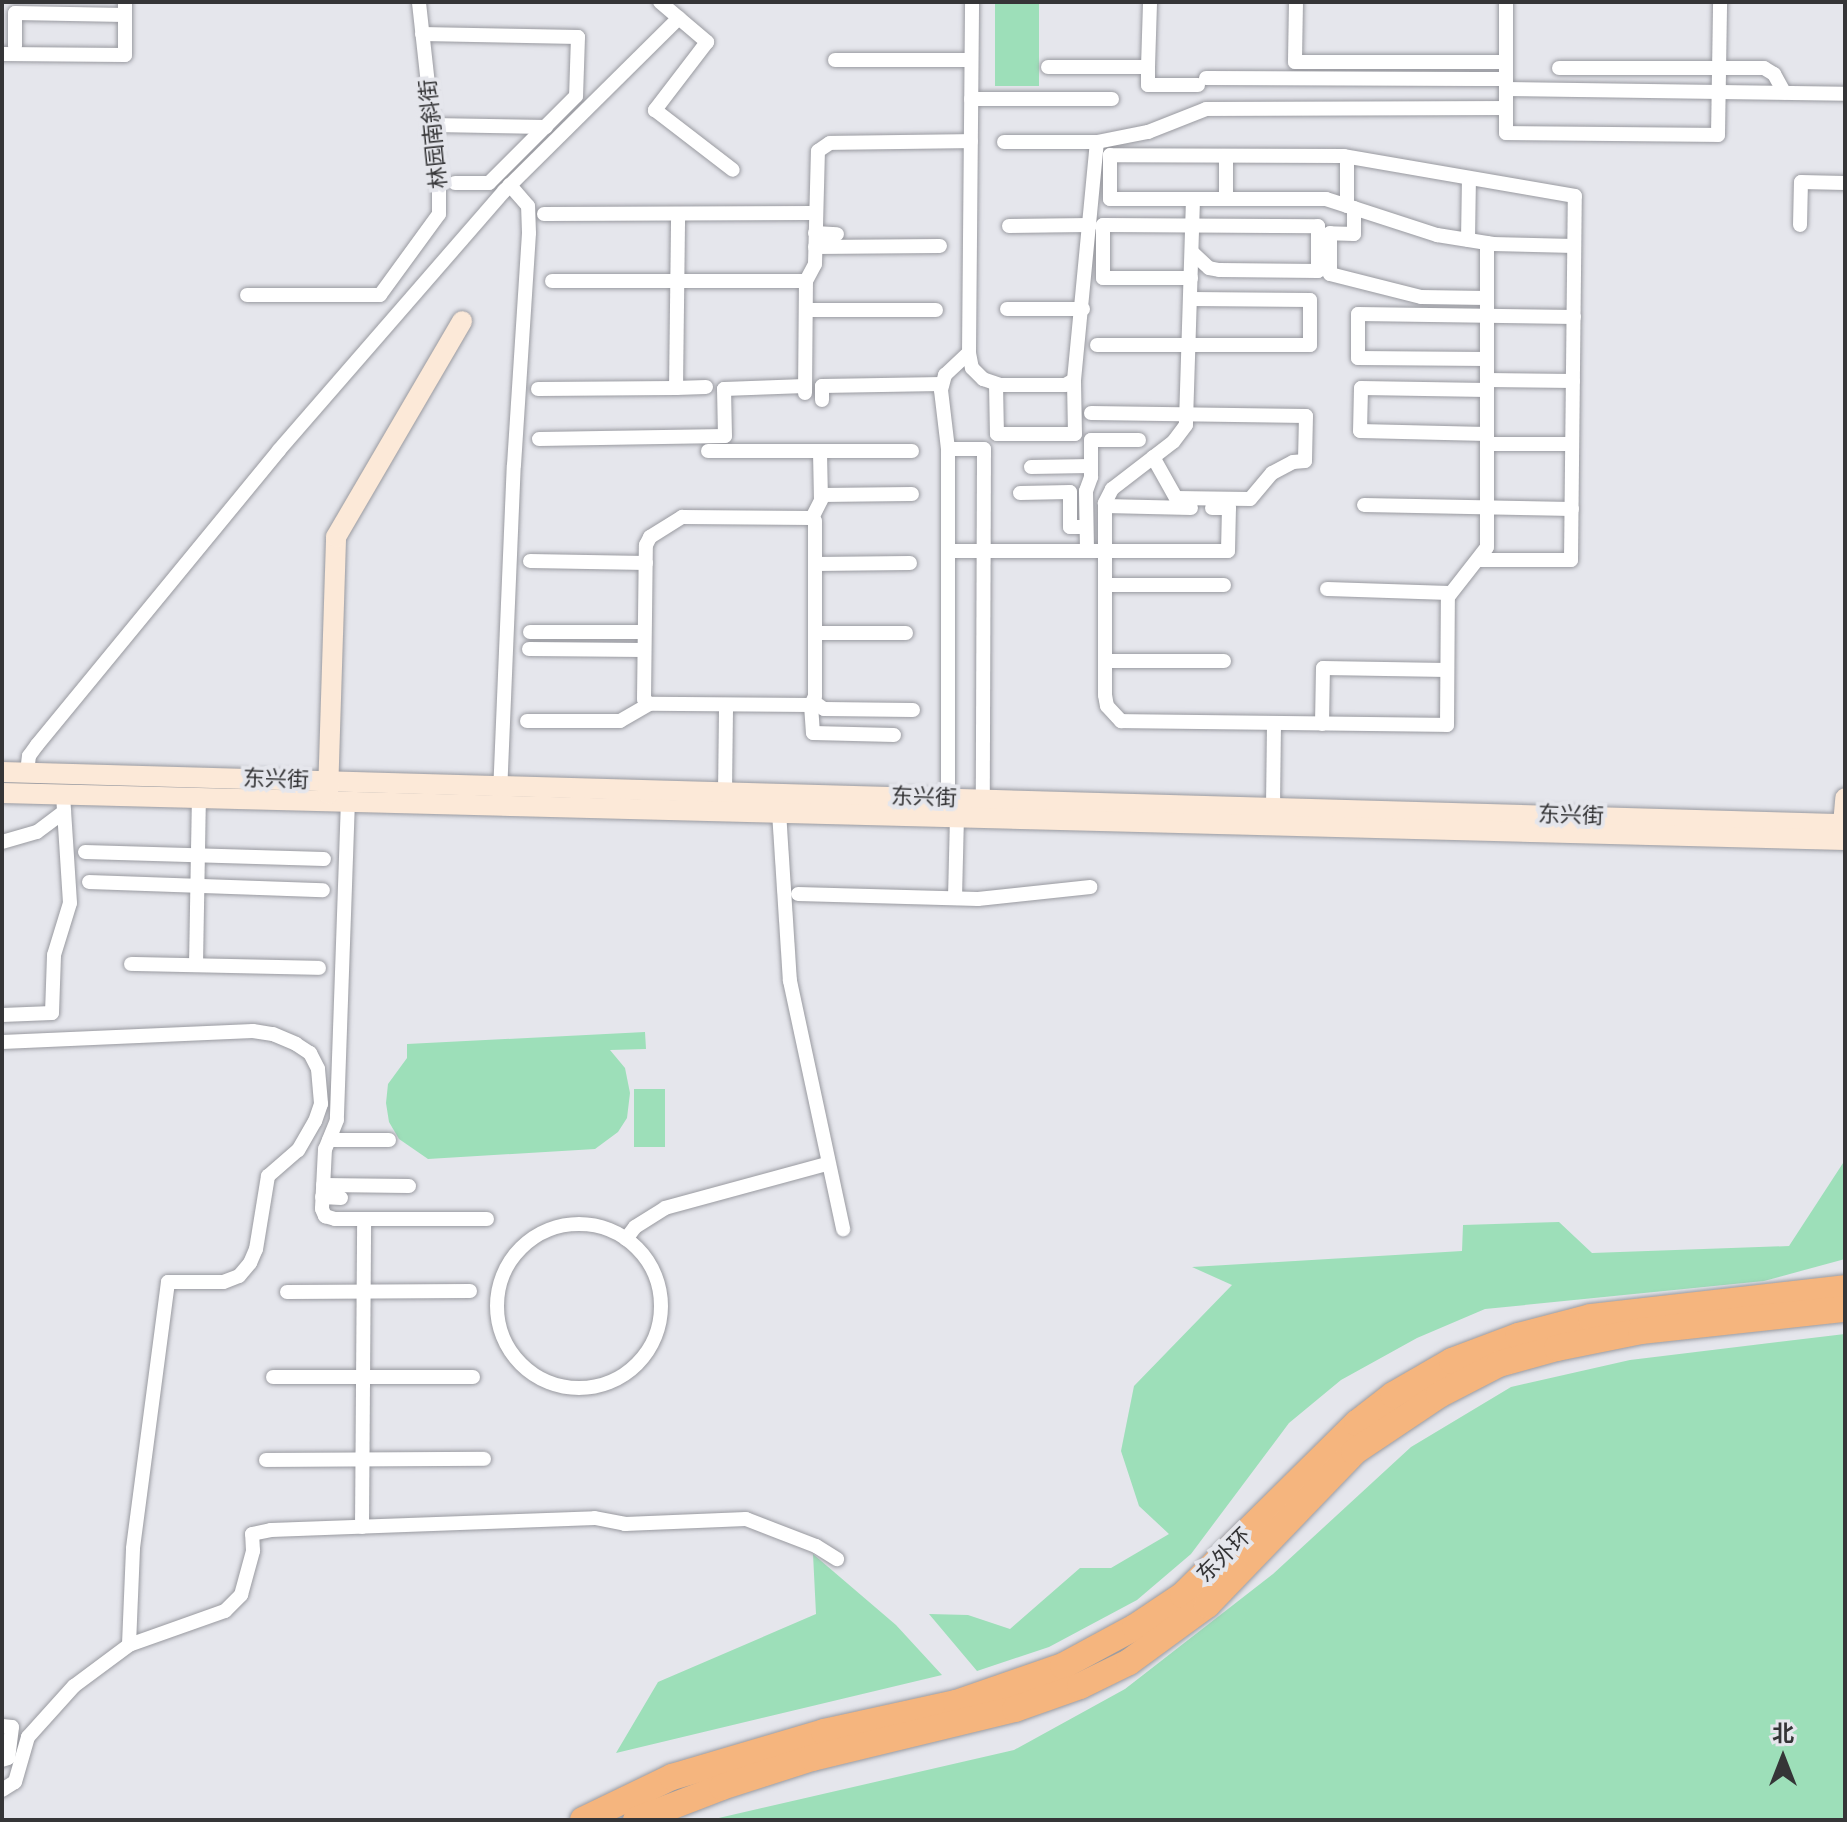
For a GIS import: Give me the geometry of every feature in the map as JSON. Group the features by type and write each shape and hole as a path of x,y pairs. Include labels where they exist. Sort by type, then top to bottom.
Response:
{"highway":[{"name":"东外环","path":"583,1820 672,1777 824,1732 969,1699 1075,1659 1135,1627 1183,1595 1357,1423 1393,1395 1452,1361 1518,1336 1591,1317 1845,1288"},
{"path":"636,1820 722,1787 812,1758 1015,1709 1080,1686 1129,1662 1207,1605 1354,1452 1439,1395 1499,1364 1557,1348 1641,1331 1845,1309"}],"main road":[{"path":"334,793 336,537 462,321"},
{"name":"东兴街","path":"2,772 334,793 500,795"},
{"name":"东兴街","path":"2,793 64,803 334,793 725,801 951,810"},
{"path":"1843,832 1845,798"},
{"name":"东兴街","path":"725,801 779,812 983,808 1843,832"}],"street":[{"name":"林园南斜街","path":"247,295 380,295 439,214 419,2"},
{"path":"660,2 707,42 655,110 733,170"},
{"path":"972,2 969,353 972,368 983,379 996,384 1065,385 1074,380"},
{"path":"1150,2 1148,85 1202,81 1506,84 1845,94"},
{"path":"1296,2 1295,62 1506,62"},
{"path":"1506,2 1506,133 1718,135 1720,2"},
{"path":"125,8 125,55 8,50 15,13 125,8"},
{"path":"27,772 29,756 37,745 279,450 510,185 679,18"},
{"path":"422,34 578,37 576,96 489,183 455,183"},
{"path":"835,60 971,60"},
{"path":"1048,67 1148,67"},
{"path":"1559,68 1784,70"},
{"path":"1764,68 1774,74 1784,92"},
{"path":"971,99 1112,99"},
{"path":"1004,142 1097,142 1148,132 1206,109 1505,108"},
{"path":"433,125 546,127"},
{"path":"539,439 725,436 724,389 805,389 806,281 814,272 816,157 823,146 971,141"},
{"path":"996,384 997,434 1075,434 1074,380 1097,142"},
{"path":"1480,560 1571,560 1575,196 1347,157 1110,155 1110,199 1326,199 1419,231 1487,243 1574,246"},
{"path":"1226,156 1226,199"},
{"path":"1347,157 1354,234 1330,233 1330,274 1421,297 1487,298"},
{"path":"1468,240 1469,179"},
{"path":"1800,225 1801,182 1845,183"},
{"path":"500,795 514,465 529,233 528,206 510,185"},
{"path":"1193,199 1187,416 1181,434 1112,489 1105,506 1107,706 1121,721 1447,725 1450,593 1480,560 1487,547 1487,243"},
{"path":"544,214 815,213"},
{"path":"676,388 678,214"},
{"path":"1009,226 1090,225"},
{"path":"1191,278 1103,278 1103,225 1318,226 1318,271 1219,270 1209,268 1192,252"},
{"path":"815,240 837,234"},
{"path":"815,240 940,246"},
{"path":"552,281 806,281"},
{"path":"1097,345 1310,345 1310,300 1191,299"},
{"path":"1007,309 1083,309"},
{"path":"806,310 936,310"},
{"path":"1487,359 1358,358 1358,314 1574,317"},
{"path":"955,898 951,810 948,449 942,384 945,375 969,353"},
{"path":"1572,444 1360,431 1361,388 1573,381"},
{"path":"822,400 822,386 942,384"},
{"path":"538,389 706,387"},
{"path":"1091,413 1306,416 1305,461 1293,462 1272,473 1250,499 1176,498 1153,457"},
{"path":"1087,550 1086,491 1091,466 1091,440 1139,440"},
{"path":"948,449 984,449 983,808"},
{"path":"708,451 912,451"},
{"path":"820,451 821,495 812,518 815,564 813,733 894,735"},
{"path":"1031,467 1091,466"},
{"path":"1020,493 1070,492 1070,527 1086,527"},
{"path":"821,495 912,494"},
{"path":"1364,505 1572,509"},
{"path":"948,551 1228,551 1229,508 1105,506"},
{"path":"649,704 642,693 646,563 650,537 682,517 812,518"},
{"path":"530,561 646,563"},
{"path":"815,564 910,563"},
{"path":"1105,585 1224,585"},
{"path":"1327,589 1450,593"},
{"path":"530,632 644,632"},
{"path":"815,633 906,633"},
{"path":"529,649 643,650"},
{"path":"1105,661 1224,661"},
{"path":"1322,724 1323,668 1447,670"},
{"path":"527,721 620,721 649,704 812,704 824,709 913,710"},
{"path":"725,801 726,705"},
{"path":"1273,815 1274,723"},
{"path":"334,793 337,1120 329,1140 322,1191 325,1216 487,1219"},
{"path":"196,965 199,797"},
{"path":"2,842 37,832 64,803"},
{"path":"2,1015 52,1013 54,955 70,903 64,803"},
{"path":"779,812 790,981 843,1229"},
{"path":"85,852 324,859"},
{"path":"89,882 323,890"},
{"path":"798,894 955,898 1090,887"},
{"path":"131,964 319,968"},
{"path":"2,1042 253,1031 273,1034 296,1044 310,1053 318,1069 321,1104 298,1150 268,1176 256,1249 250,1263 239,1276 223,1282 168,1282 133,1549 129,1645"},
{"path":"329,1140 389,1140"},
{"path":"626,1239 635,1227 665,1208 827,1164"},
{"path":"322,1191 409,1186"},
{"path":"322,1191 341,1198"},
{"path":"362,1527 364,1219"},
{"path":"584,1223 611,1229 626,1239 651,1264 661,1289 662,1315 654,1341 639,1363 592,1388 566,1387 540,1379 518,1362 503,1338 496,1311 499,1284 511,1258 531,1239 556,1226 584,1223"},
{"path":"287,1292 470,1291"},
{"path":"273,1377 473,1377"},
{"path":"266,1460 484,1459"},
{"path":"2,1790 15,1782 28,1737 74,1686 129,1645 225,1611 241,1595 253,1551 252,1534 271,1530 595,1518 625,1524 746,1519 816,1546 837,1559"},
{"path":"2,1726 12,1727 8,1758 2,1760"}],"green space":[{"path":"995,2 1039,2 1039,86 995,86"},
{"path":"645,1032 646,1049 610,1050 625,1068 630,1093 627,1118 618,1132 595,1149 428,1159 399,1139 389,1122 386,1103 388,1084 407,1058 407,1044"},
{"path":"634,1089 665,1089 665,1147 634,1147"},
{"path":"1845,1160 1845,1259 1764,1281 1485,1309 1417,1338 1341,1380 1289,1423 1191,1554 1137,1600 1049,1647 977,1671 929,1614 968,1615 1010,1629 1080,1568 1111,1568 1169,1534 1139,1506 1121,1451 1134,1386 1232,1285 1192,1267 1462,1251 1463,1225 1559,1222 1592,1253 1789,1246"},
{"path":"1845,1334 1845,1820 710,1820 1014,1750 1125,1689 1273,1574 1411,1447 1511,1387 1630,1360"},
{"path":"813,1554 896,1625 942,1675 616,1753 658,1682 816,1614"}]}
